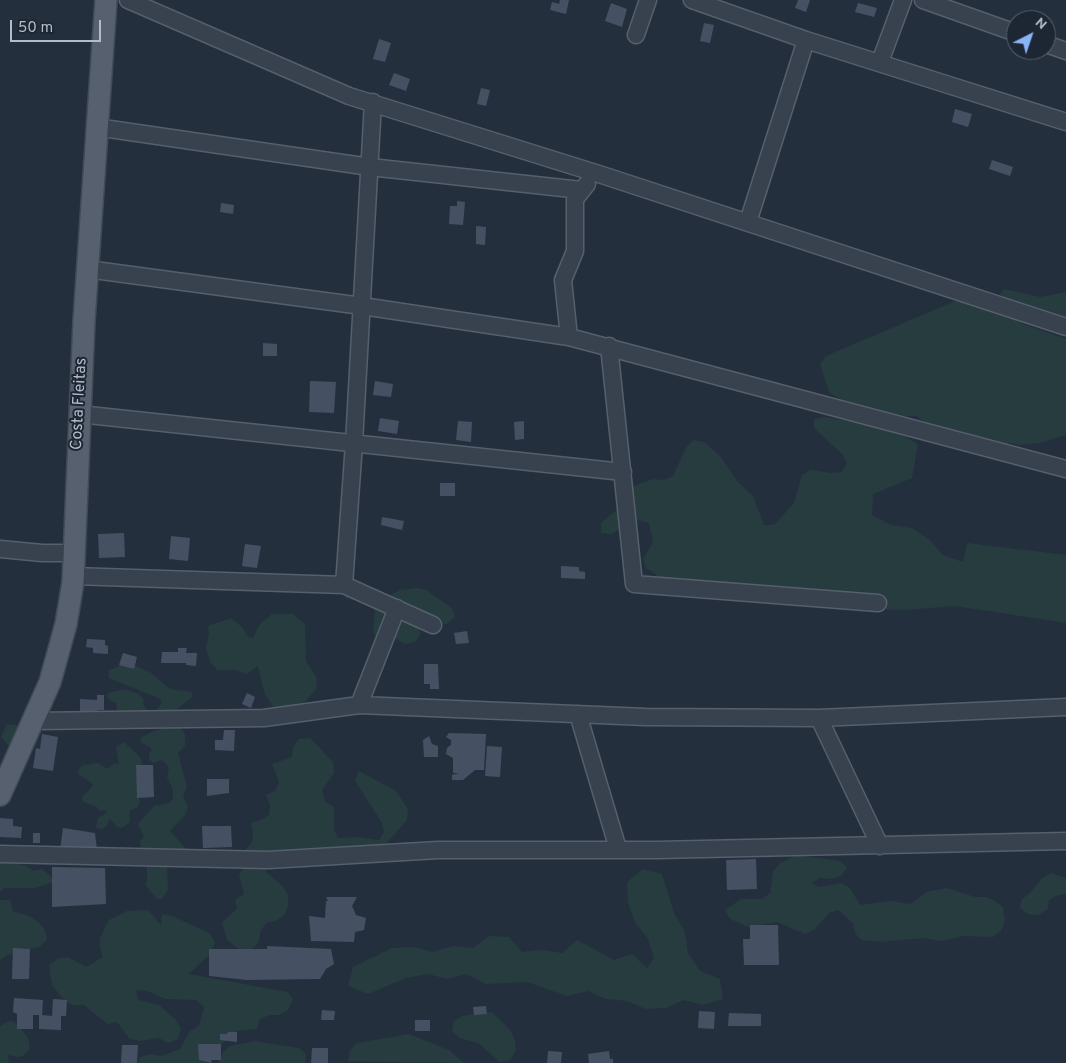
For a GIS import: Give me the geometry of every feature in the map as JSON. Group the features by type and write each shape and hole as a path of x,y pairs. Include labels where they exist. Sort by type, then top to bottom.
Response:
{"main road":[{"name":"Costa Fleitas","path":"0,795 34,722 50,682 66,624 73,576 87,269 106,0"}],"street":[{"path":"128,0 349,96 374,102 748,222 1066,327"},
{"path":"636,34 648,0"},
{"path":"692,0 806,40 1066,122"},
{"path":"880,62 903,0"},
{"path":"923,0 1006,29"},
{"path":"748,222 806,40"},
{"path":"344,585 374,102"},
{"path":"96,127 370,167 581,190"},
{"path":"568,337 563,280 574,259 574,199 581,190 602,175"},
{"path":"87,269 362,306 568,337 609,346 1066,468"},
{"path":"609,346 634,584 878,603"},
{"path":"79,414 623,472"},
{"path":"0,549 42,553 74,553"},
{"path":"73,576 344,585 433,625"},
{"path":"359,705 397,608"},
{"path":"34,722 264,718 359,705 578,714 819,718 1066,707"},
{"path":"578,714 618,850"},
{"path":"819,718 880,846"},
{"path":"0,854 268,860 438,850 618,850 1066,841"}],"green space":[{"path":"1004,289 1040,297 1066,292 1066,321 999,296"},
{"path":"967,296 1023,324 1066,339 1066,435 1040,443 1020,445 1010,443 993,455 951,430 931,426 916,416 895,416 866,406 846,403 829,392 820,364 826,356"},
{"path":"824,417 878,426 899,433 918,444 912,478 873,494 872,515 891,525 912,528 930,540 943,555 963,562 967,543 1066,555 1066,623 955,606 904,610 823,608 760,601 671,585 646,568 643,559 653,542 649,523 639,520 611,534 601,533 601,523 624,504 634,486 653,479 664,480 673,476 686,448 693,440 704,442 720,456 738,482 753,496 764,525 774,525 794,503 802,475 811,470 832,473 842,472 847,463 843,455 814,428 814,419"},
{"path":"364,584 381,594 391,595 400,590 417,588 426,590 452,608 455,617 447,624 407,620 416,625 421,634 415,642 405,644 396,639 377,641 373,631 375,610 366,602 345,598 344,587"},
{"path":"272,614 293,614 305,624 306,661 317,678 316,689 302,706 278,713 265,695 258,666 246,674 236,670 217,670 210,662 206,648 209,634 208,626 231,618 243,628 248,637 253,638 260,624"},
{"path":"128,662 151,673 170,689 192,692 192,697 176,710 168,713 156,711 162,703 160,699 109,678 108,671"},
{"path":"120,690 139,694 144,700 143,705 148,710 149,715 119,718 116,703 109,700 107,696 108,693"},
{"path":"7,724 23,726 11,748 1,737"},
{"path":"179,725 185,734 185,746 178,753 187,787 183,797 188,807 185,815 170,831 188,851 190,862 188,867 167,864 168,890 162,899 157,899 145,885 147,881 147,861 140,845 140,840 144,837 138,824 154,806 169,803 173,799 173,790 167,777 169,767 162,760 153,763 149,759 149,754 152,750 141,743 140,738 154,731"},
{"path":"310,738 333,762 334,773 322,790 325,801 334,807 334,829 338,838 358,837 379,840 384,832 382,823 355,781 359,771 396,791 408,809 407,820 381,850 315,857 297,849 287,850 262,863 267,873 283,886 288,895 288,906 284,915 276,921 266,923 260,932 259,942 252,949 242,952 227,940 222,922 237,909 235,900 244,894 239,875 250,859 245,850 252,842 253,832 251,823 269,815 270,805 266,795 275,791 279,782 272,764 292,757 293,747 299,739"},
{"path":"124,742 140,757 144,771 139,796 140,801 138,807 129,811 130,822 122,828 117,827 110,819 106,827 96,828 98,818 108,812 99,811 97,807 83,802 82,797 93,786 91,782 78,774 79,768 83,765 98,763 107,769 115,763 119,765 116,747"},
{"path":"797,855 840,861 847,868 841,876 831,879 820,878 811,883 819,887 841,883 850,888 860,905 890,901 911,904 926,892 947,888 975,897 986,897 995,901 1003,907 1005,921 1001,931 993,937 962,936 942,941 922,938 881,942 861,940 855,933 853,923 838,910 829,913 815,929 805,934 777,922 748,927 730,919 725,910 741,899 762,899 770,893 773,872 779,864"},
{"path":"0,861 25,865 34,871 42,869 53,878 54,882 34,888 4,888 0,892"},
{"path":"643,869 662,874 674,913 685,932 688,953 700,971 720,979 723,999 703,1005 684,1000 666,1008 646,1009 627,1001 606,999 588,991 567,996 527,982 486,984 466,974 447,979 428,974 406,978 368,994 348,986 353,967 392,948 413,947 433,952 453,946 473,948 489,936 509,937 522,952 542,950 562,953 577,940 614,960 632,954 647,968 654,958 648,939 635,922 628,903 627,882"},
{"path":"1051,873 1066,878 1066,894 1058,895 1049,900 1047,910 1038,915 1028,914 1020,908 1022,899 1030,893 1042,878"},
{"path":"0,900 10,900 13,911 29,916 38,922 45,930 47,940 39,947 7,955 0,960"},
{"path":"148,910 161,925 162,914 172,916 209,933 215,942 211,953 189,974 288,992 293,1000 288,1010 279,1015 270,1015 260,1019 257,1029 236,1031 213,1052 210,1063 137,1063 140,1057 150,1054 161,1056 180,1049 190,1031 199,1026 204,1007 196,1000 165,999 147,991 136,990 138,1000 159,1005 176,1020 181,1029 178,1039 168,1043 159,1038 139,1041 129,1038 117,1022 107,1024 84,1005 73,1005 64,1000 52,985 49,965 57,959 68,957 86,967 103,957 100,948 100,938 109,920 127,911"},
{"path":"492,1012 510,1030 515,1040 516,1051 510,1060 500,1062 478,1043 459,1038 452,1031 454,1021 462,1016"},
{"path":"9,1021 14,1022 28,1038 30,1049 23,1056 8,1055 9,1063 0,1063 0,1026"},
{"path":"409,1034 449,1050 464,1063 348,1061 350,1051 357,1043"},
{"path":"255,1041 299,1048 306,1054 305,1063 218,1063 223,1052 230,1046"}],"building":[{"path":"560,0 569,0 566,14 550,10 552,2 559,4"},
{"path":"798,0 810,0 806,12 795,8"},
{"path":"611,3 627,9 622,27 605,21"},
{"path":"858,3 877,8 874,17 855,12"},
{"path":"704,23 714,25 710,43 700,41"},
{"path":"379,39 391,43 385,62 373,59"},
{"path":"394,73 410,79 406,91 389,85"},
{"path":"481,88 490,90 486,106 477,104"},
{"path":"955,109 972,114 968,127 952,122"},
{"path":"992,160 1013,167 1010,176 989,169"},
{"path":"457,201 465,202 463,225 449,224 450,206 457,206"},
{"path":"221,203 234,205 233,214 220,212"},
{"path":"476,226 486,227 485,245 476,244"},
{"path":"263,343 277,344 277,356 263,356"},
{"path":"310,381 336,382 334,413 309,412"},
{"path":"375,381 393,384 391,397 373,395"},
{"path":"380,418 399,421 397,434 378,431"},
{"path":"458,421 472,422 471,442 456,440"},
{"path":"524,421 524,439 515,440 514,422"},
{"path":"440,483 455,483 455,496 440,496"},
{"path":"382,517 404,521 402,530 381,525"},
{"path":"124,533 125,557 99,558 98,534"},
{"path":"171,536 190,538 188,561 169,559"},
{"path":"245,544 261,546 257,568 242,566"},
{"path":"561,566 579,567 579,571 585,572 585,579 561,578"},
{"path":"467,631 469,643 456,644 454,633"},
{"path":"87,639 105,640 105,645 108,646 108,654 93,653 93,648 86,647"},
{"path":"178,648 187,648 186,653 197,653 196,666 186,665 186,663 161,663 162,652 178,652"},
{"path":"123,653 137,657 134,669 119,665"},
{"path":"424,664 438,664 439,689 430,689 430,684 424,684"},
{"path":"247,693 255,697 251,708 242,704"},
{"path":"97,695 104,695 104,710 97,710 97,713 80,713 80,699 97,700"},
{"path":"224,730 235,730 234,751 215,750 215,740 223,740"},
{"path":"449,733 486,734 484,770 475,770 463,780 452,780 452,775 459,773 453,773 453,758 446,754 447,748 451,745 451,740 446,737"},
{"path":"42,734 58,737 53,771 33,768 36,748 40,749"},
{"path":"429,736 432,744 438,746 438,757 424,757 423,740"},
{"path":"487,746 502,747 500,777 485,776"},
{"path":"136,765 153,765 154,797 137,798"},
{"path":"207,779 229,779 229,793 207,796"},
{"path":"0,818 13,819 13,826 22,827 21,838 0,837"},
{"path":"202,826 231,826 232,847 203,848"},
{"path":"63,828 95,833 97,850 60,850"},
{"path":"33,833 40,833 40,843 33,843"},
{"path":"756,859 757,889 727,890 726,860"},
{"path":"52,867 105,868 106,904 52,907"},
{"path":"326,897 357,897 352,906 356,915 366,918 364,930 355,932 354,942 311,941 309,916 325,918 326,901 328,901"},
{"path":"750,925 778,925 779,965 744,965 743,939 750,939"},
{"path":"267,946 331,949 334,964 326,969 320,979 247,980 209,976 209,949 267,949"},
{"path":"13,948 30,949 29,979 12,979"},
{"path":"14,998 43,1000 42,1015 52,1016 53,999 67,1000 66,1016 61,1016 61,1030 39,1029 39,1015 33,1015 33,1029 17,1029 17,1014 13,1012"},
{"path":"486,1006 487,1014 474,1015 473,1007"},
{"path":"322,1010 335,1011 334,1020 321,1020"},
{"path":"699,1011 715,1012 714,1029 698,1028"},
{"path":"729,1013 761,1014 761,1026 728,1026"},
{"path":"415,1020 430,1020 430,1031 415,1031"},
{"path":"228,1032 237,1032 237,1042 220,1040 220,1034 227,1034"},
{"path":"198,1044 221,1044 221,1060 211,1060 212,1063 199,1060"},
{"path":"122,1045 138,1045 137,1063 121,1063"},
{"path":"312,1048 328,1048 328,1063 311,1063"},
{"path":"548,1051 562,1052 561,1063 547,1063"},
{"path":"609,1051 610,1059 613,1059 613,1063 589,1063 588,1054"}]}
